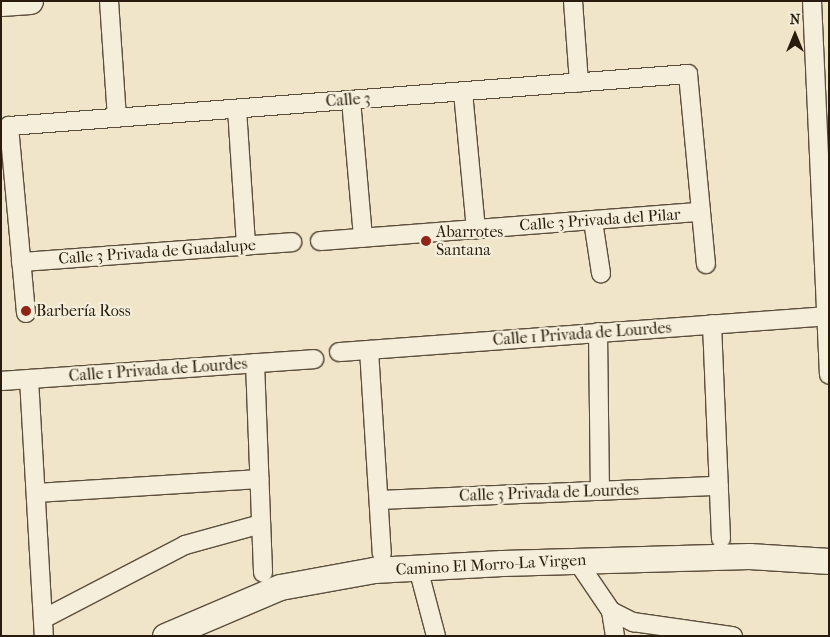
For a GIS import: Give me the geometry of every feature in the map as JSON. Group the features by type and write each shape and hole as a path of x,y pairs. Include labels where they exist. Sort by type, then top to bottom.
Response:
{"street":[{"path":"1,3 30,1"},
{"path":"109,1 117,118"},
{"path":"573,1 579,83"},
{"path":"812,1 829,375"},
{"name":"Calle 3","path":"21,262 9,126 688,74 701,212"},
{"path":"463,92 476,229"},
{"path":"352,100 363,237"},
{"path":"237,109 246,246"},
{"path":"701,212 706,264"},
{"name":"Calle 3 Privada del Pilar","path":"320,241 701,212"},
{"path":"593,221 600,273"},
{"name":"Calle 3 Privada de Guadalupe","path":"21,262 292,242"},
{"path":"21,262 26,313"},
{"name":"Calle 1 Privada de Lourdes","path":"339,352 827,316"},
{"path":"712,324 721,539"},
{"path":"598,332 600,491"},
{"path":"370,350 382,554"},
{"name":"Calle 1 Privada de Lourdes","path":"1,381 314,359"},
{"path":"255,363 263,573"},
{"path":"29,379 43,627 185,545 261,524"},
{"path":"36,493 260,479"},
{"name":"Calle 3 Privada de Lourdes","path":"379,500 719,486"},
{"name":"Camino El Morro-La Virgen","path":"165,636 280,586 324,576 418,568 577,561 749,556 829,561"},
{"path":"577,561 611,611 638,629 733,636"},
{"path":"418,568 436,636"},
{"path":"611,611 615,636"}],"place":[{"name":"Abarrotes Santana","path":"426,241"},
{"name":"Barbería Ross","path":"26,311"}]}
